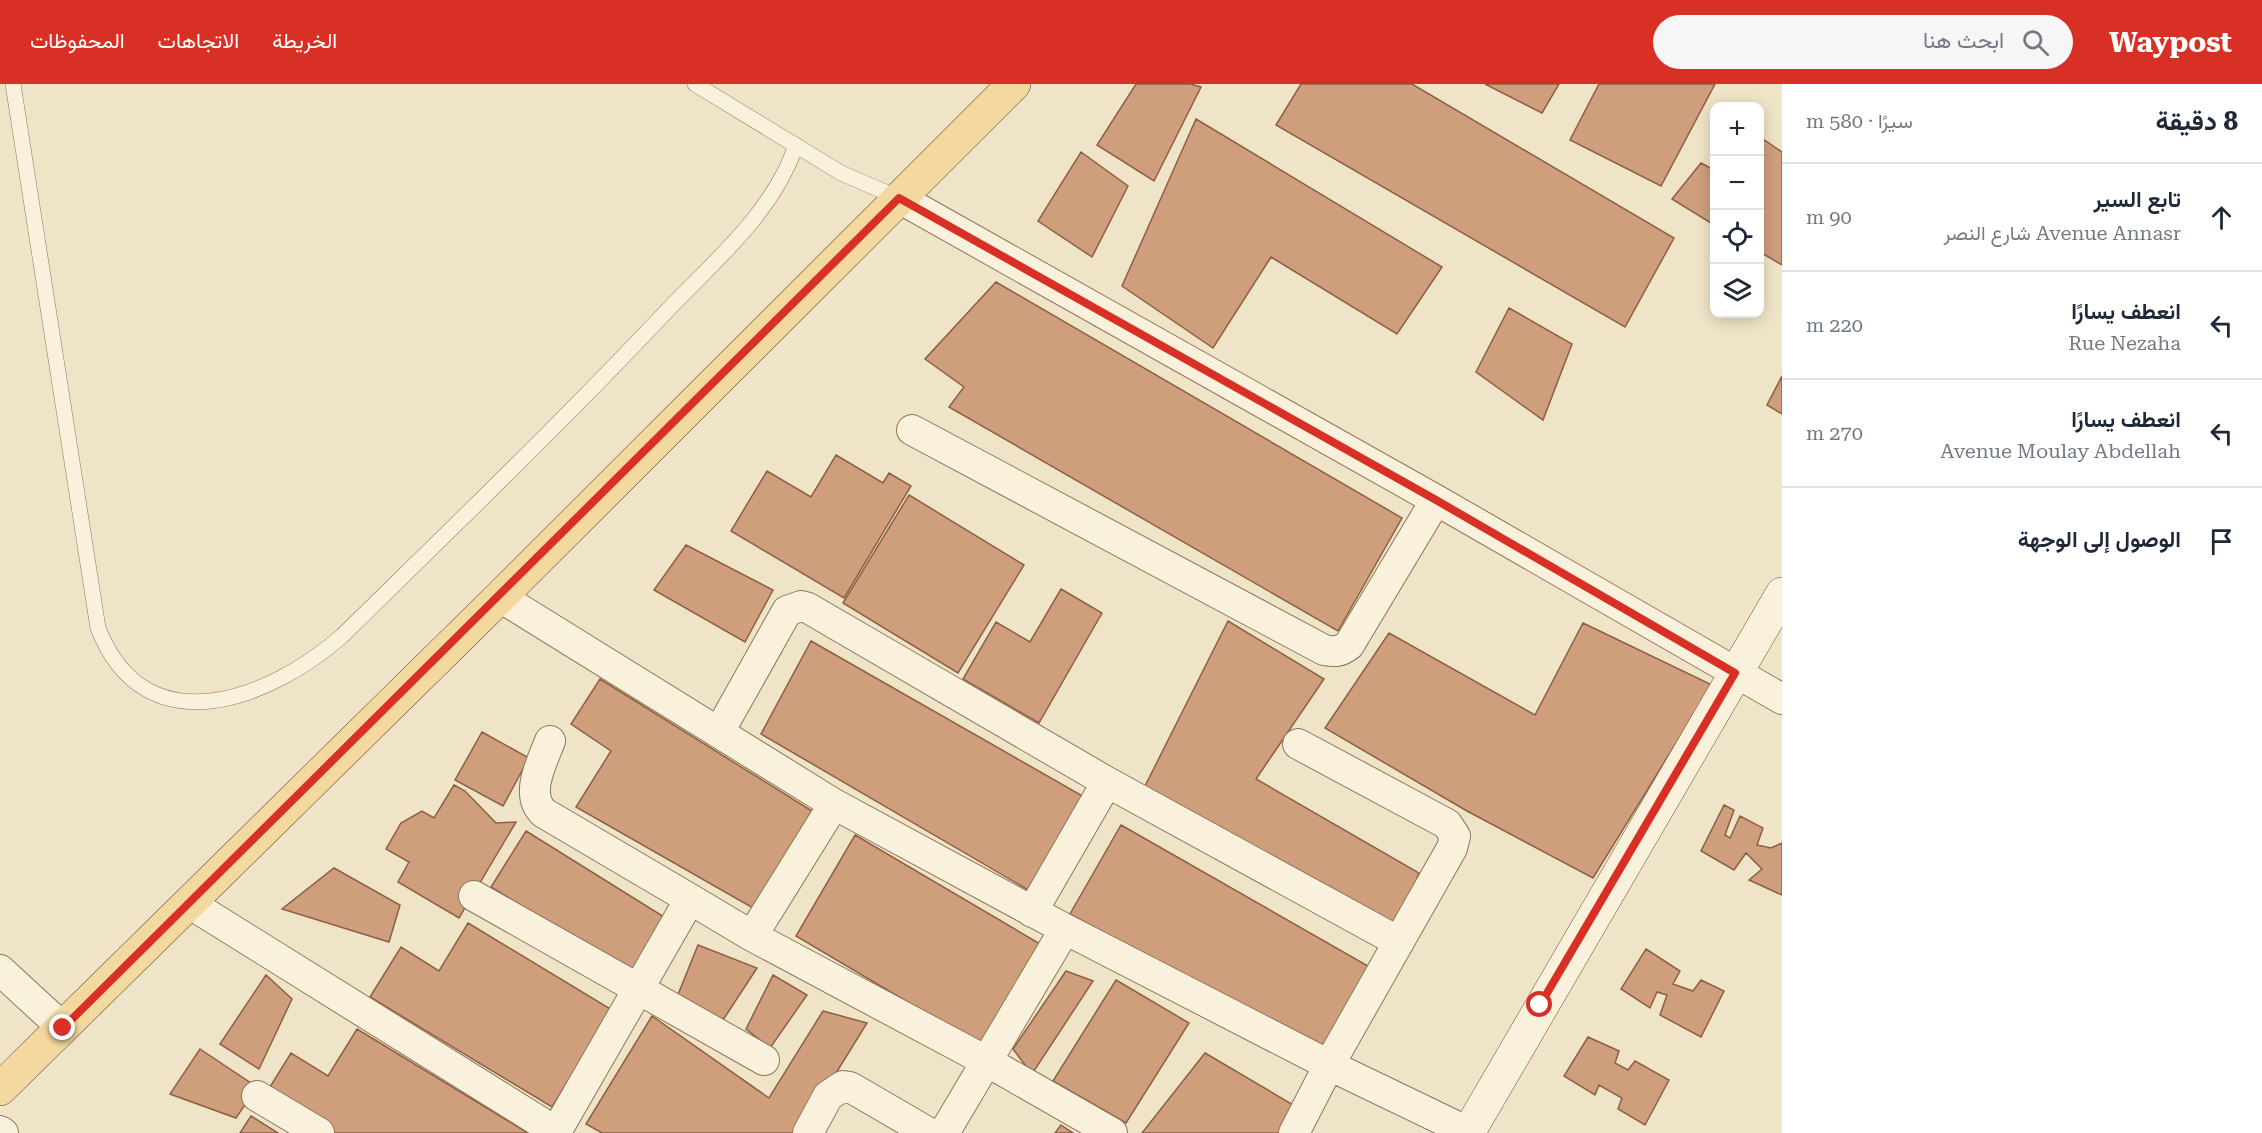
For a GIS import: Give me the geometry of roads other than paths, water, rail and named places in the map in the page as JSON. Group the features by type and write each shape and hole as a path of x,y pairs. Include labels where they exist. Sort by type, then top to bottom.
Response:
{"main road":[{"path":"0,1089 500,597 1014,84"}],"street":[{"path":"899,198 1436,500 1782,699"},
{"path":"912,430 1324,650 1334,652 1342,651 1349,645 1436,500"},
{"path":"500,597 834,804 1032,912 1329,1065 1468,1133 1782,594"},
{"path":"719,732 788,611 801,606 1107,782 1399,942"},
{"path":"550,741 539,769 534,797 536,806 544,813 752,936 988,1062 1112,1133"},
{"path":"1294,1133 1329,1065 1452,848 1455,836 1452,827 1298,744"},
{"path":"1032,912 1107,782"},
{"path":"752,936 834,804"},
{"path":"474,896 764,1060"},
{"path":"189,903 557,1132 690,899"},
{"path":"944,1133 1065,929"},
{"path":"0,970 63,1028"},
{"path":"808,1133 828,1096 843,1086 850,1087 930,1133"},
{"path":"257,1096 319,1133"}],"lane":[{"path":"13,84 98,628 105,646 116,663 132,679 160,694 191,703 213,703 258,690 302,668 342,636 586,395 752,220 779,186 796,145"},
{"path":"695,84 841,173 899,198"}]}
